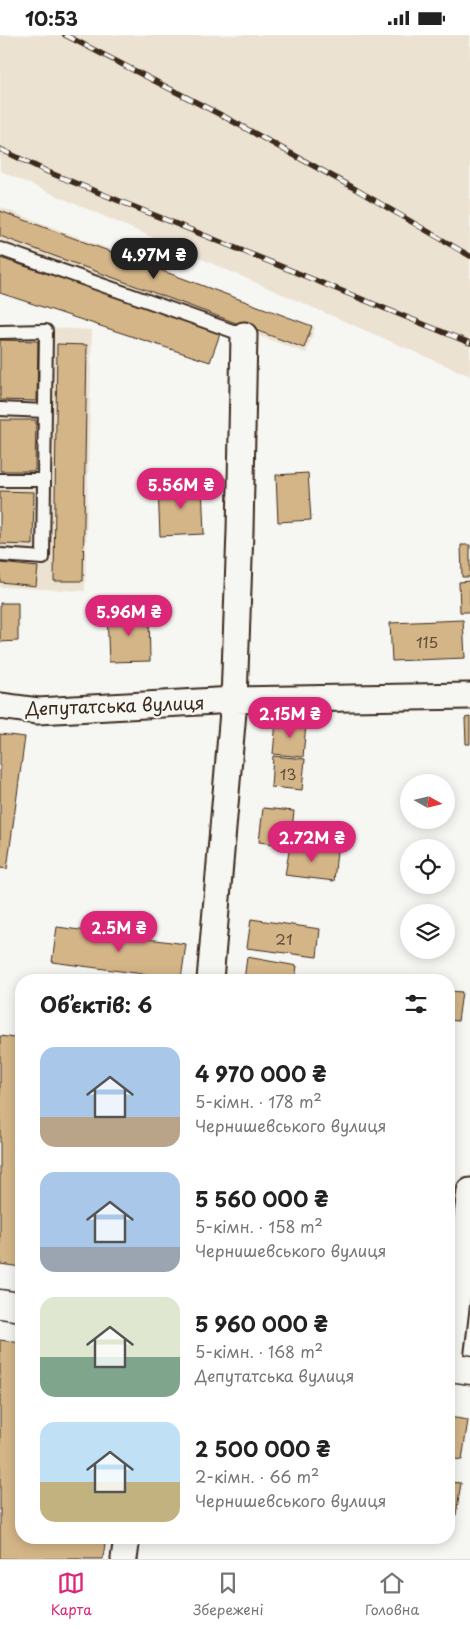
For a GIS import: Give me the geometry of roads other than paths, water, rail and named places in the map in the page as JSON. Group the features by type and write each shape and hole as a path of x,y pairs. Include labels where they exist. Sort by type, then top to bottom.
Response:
{"street":[{"path":"211,974 234,700 244,335"},
{"name":"Депутатська вулиця","path":"0,706 38,711 234,700 470,696"},
{"path":"455,1317 470,1191"},
{"path":"0,1304 15,1306"},
{"path":"455,1368 470,1370"},
{"path":"124,1559 126,1544"}],"lane":[{"path":"0,249 244,335"},
{"path":"0,332 46,331 42,558 0,555"},
{"path":"0,409 45,411"},
{"path":"0,480 44,481"}],"railway":[{"path":"65,35 223,116 352,187 470,256"},
{"path":"0,149 48,172 470,343"}]}
